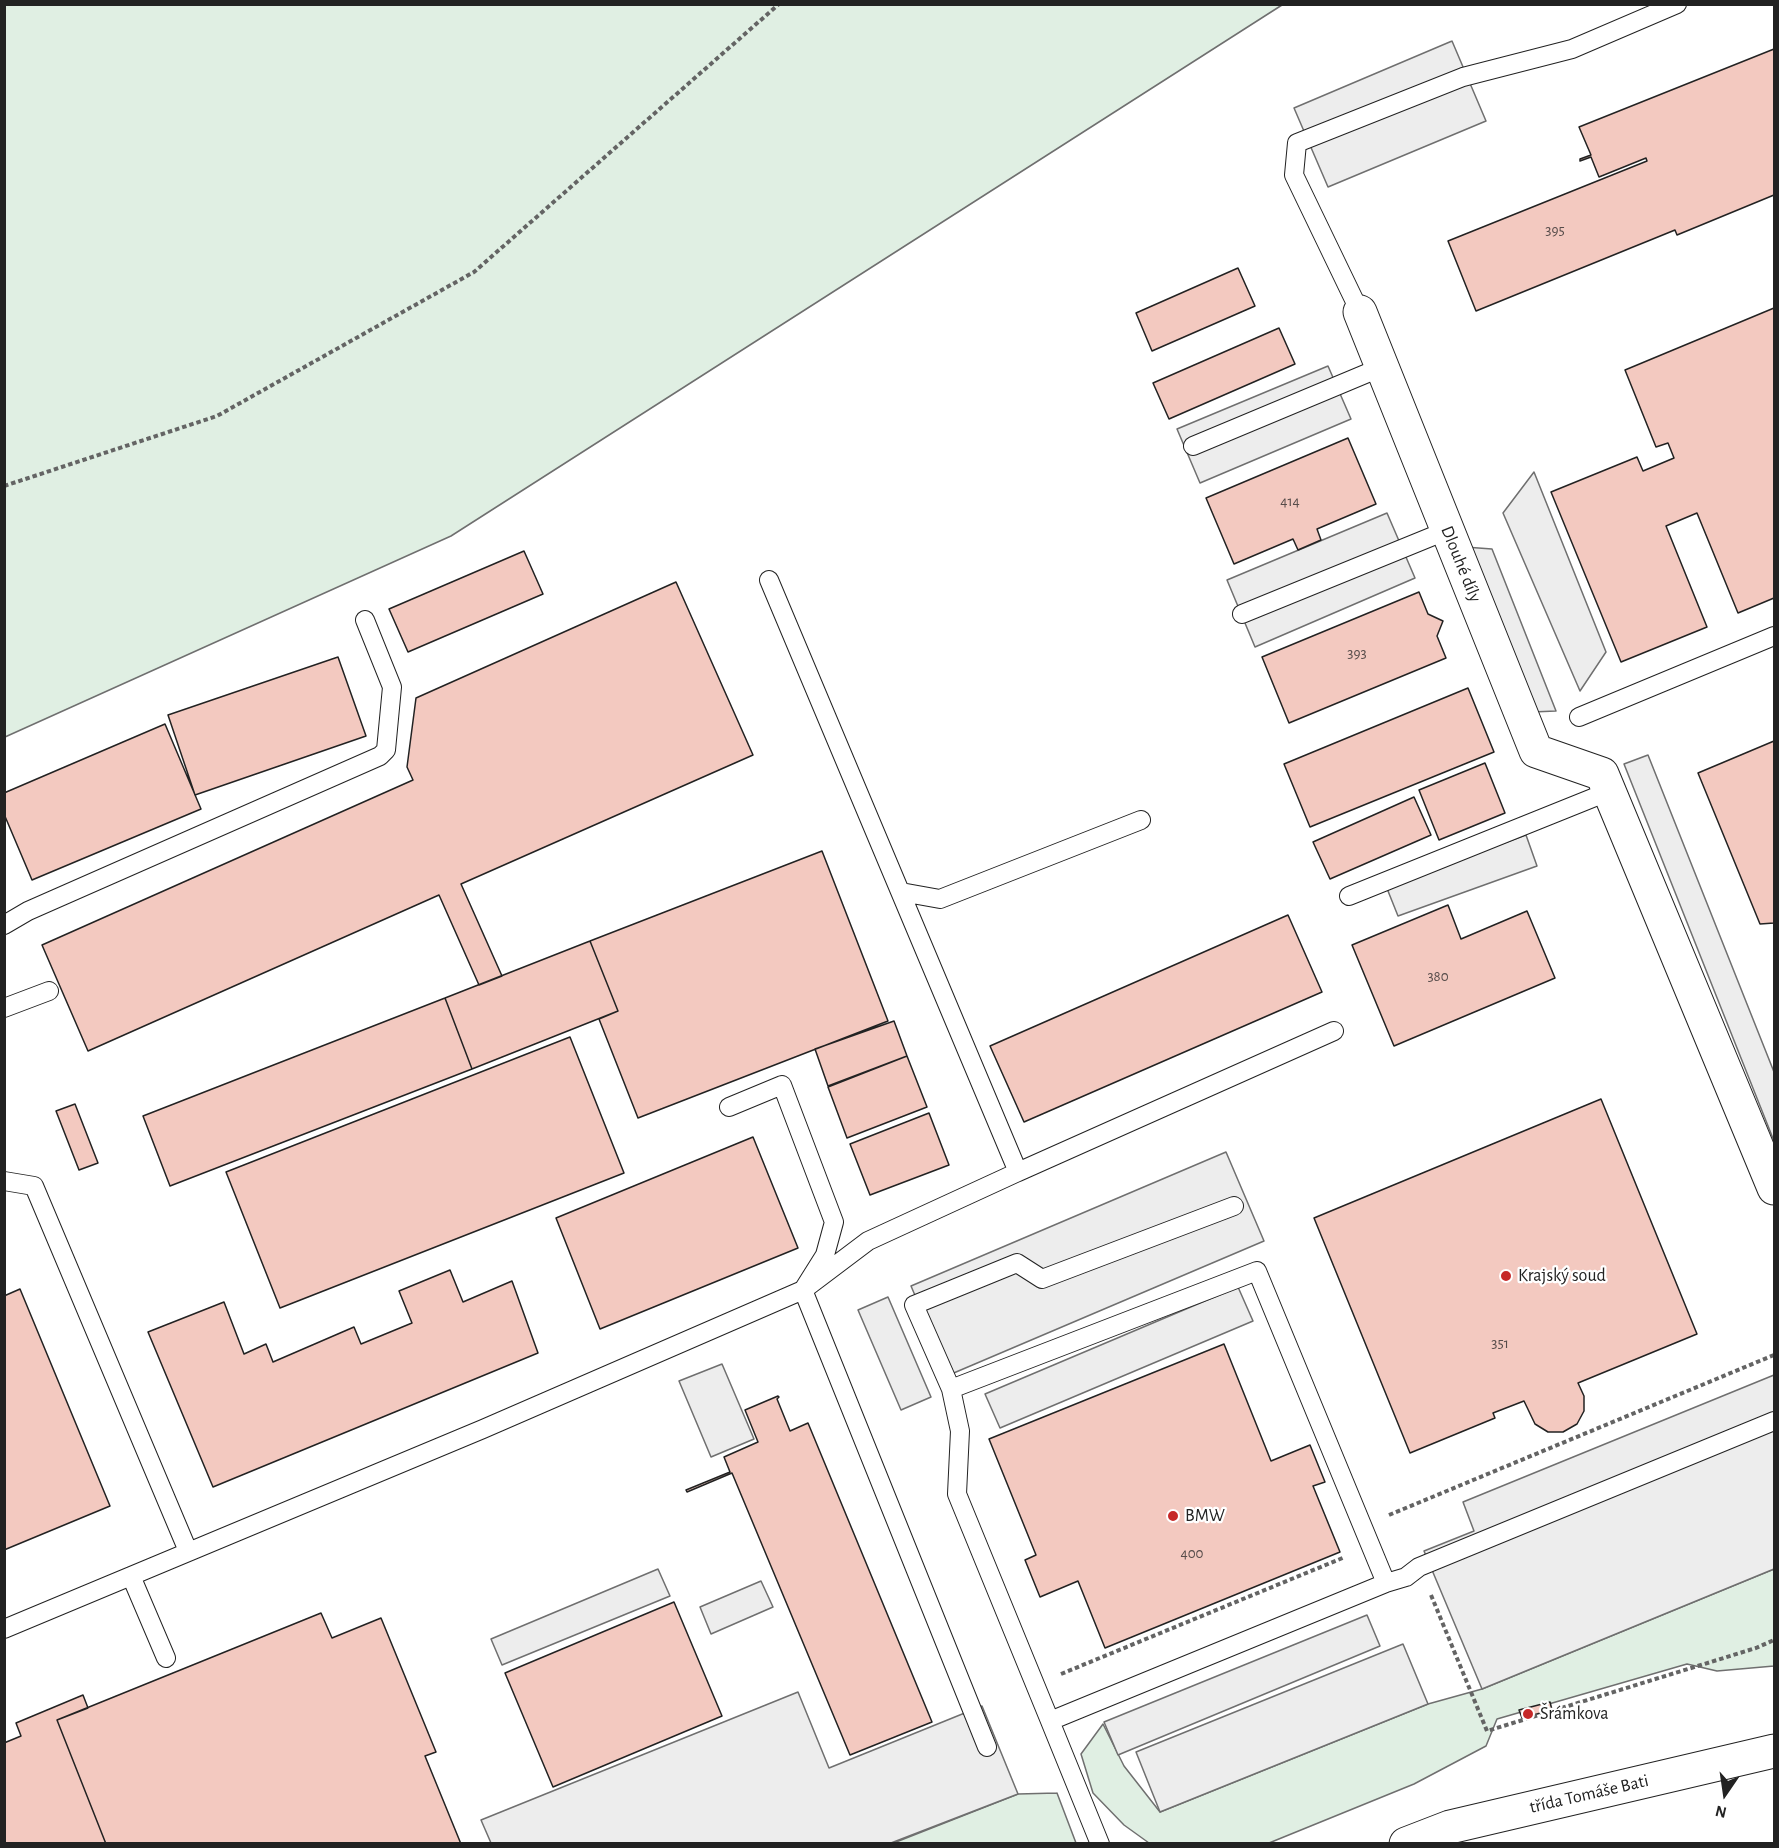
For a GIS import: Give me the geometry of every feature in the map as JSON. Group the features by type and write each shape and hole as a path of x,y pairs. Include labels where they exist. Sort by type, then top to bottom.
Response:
{"street":[{"name":"Dlouhé díly","path":"1360,312 1536,752 1606,782"},
{"path":"1606,782 1774,1188"},
{"name":"třída Tomáše Bati","path":"1406,1844 1450,1827 1774,1751"}],"lane":[{"path":"1360,312 1294,175 1298,143 1463,77 1572,49 1677,4"},
{"path":"1193,446 1382,367"},
{"path":"1242,614 1448,530"},
{"path":"769,580 1018,1172"},
{"path":"4,925 28,910 380,756 386,750 392,687 365,620"},
{"path":"1579,717 1774,636"},
{"path":"1349,896 1606,782"},
{"path":"901,892 940,899 1141,820"},
{"path":"4,1008 49,991"},
{"path":"4,1629 483,1429 803,1290 868,1241 1334,1031"},
{"path":"729,1107 782,1085 834,1222 825,1255 803,1290"},
{"path":"4,1181 34,1186 188,1551"},
{"path":"1100,1844 957,1494 960,1431 951,1389 914,1305 1017,1263 1042,1279 1234,1206"},
{"path":"951,1389 1257,1271 1386,1583"},
{"path":"803,1290 987,1747"},
{"path":"1050,1721 1406,1576 1419,1567 1774,1421"},
{"path":"131,1576 166,1658"}],"path":[{"path":"4,486 217,416 474,272 779,4"},
{"path":"1035,1684 1346,1557 1362,1526 1774,1354"},
{"path":"1419,1567 1487,1731 1756,1648 1774,1640"}],"green space":[{"path":"4,5 1282,5 451,536 5,737"},
{"path":"1774,1569 1774,1666 1717,1671 1687,1664 1497,1719 1486,1746 1414,1784 1269,1843 1149,1843 1124,1825 1093,1793 1081,1754 1103,1724 1124,1766 1160,1812 1428,1704 1482,1689"},
{"path":"1057,1793 1076,1843 891,1844 1018,1794"}],"shaded area":[{"path":"1452,41 1486,121 1328,187 1294,108"},
{"path":"1328,366 1351,419 1200,483 1177,429"},
{"path":"1534,472 1606,652 1580,691 1503,513"},
{"path":"1387,513 1415,578 1255,647 1227,580"},
{"path":"1465,547 1492,549 1556,711 1532,712"},
{"path":"1648,755 1774,1072 1774,1141 1624,764"},
{"path":"1526,835 1537,866 1398,916 1386,886"},
{"path":"1226,1152 1264,1241 949,1375 911,1286"},
{"path":"1238,1287 1253,1321 1000,1428 985,1394"},
{"path":"888,1297 931,1397 901,1410 858,1310"},
{"path":"722,1364 754,1439 711,1457 679,1381"},
{"path":"1774,1375 1774,1569 1482,1689 1424,1551 1474,1531 1463,1502"},
{"path":"658,1569 670,1596 502,1665 491,1639"},
{"path":"761,1581 773,1607 711,1634 700,1607"},
{"path":"1367,1615 1380,1646 1118,1755 1104,1722"},
{"path":"1403,1644 1428,1704 1160,1812 1136,1752"},
{"path":"798,1692 829,1768 982,1706 1018,1794 891,1843 491,1843 481,1820"}],"building":[{"path":"1774,49 1774,195 1677,235 1675,230 1476,311 1448,241 1647,161 1646,158 1599,177 1591,157 1580,161 1591,155 1579,127"},
{"path":"1238,268 1255,306 1152,351 1136,313"},
{"path":"1774,308 1774,598 1738,613 1697,513 1666,526 1707,627 1621,662 1551,492 1637,457 1643,471 1674,458 1668,443 1656,447 1625,370"},
{"path":"1279,328 1295,364 1169,419 1153,383"},
{"path":"1348,438 1376,504 1317,529 1321,540 1298,550 1293,539 1234,564 1206,498"},
{"path":"524,551 543,594 408,652 389,609"},
{"path":"676,582 753,755 461,884 502,976 479,985 439,895 88,1051 42,945 413,780 407,767 416,698"},
{"path":"1419,592 1428,614 1443,621 1437,636 1446,658 1289,723 1262,657"},
{"path":"338,657 366,736 195,795 168,715"},
{"path":"1468,688 1494,752 1310,827 1284,764"},
{"path":"165,724 201,809 32,880 4,814 4,793"},
{"path":"1774,741 1774,923 1760,924 1698,773"},
{"path":"1485,763 1505,813 1439,840 1419,790"},
{"path":"1414,797 1431,835 1330,879 1313,842"},
{"path":"822,851 888,1021 638,1118 599,1019 618,1011 590,941"},
{"path":"1448,905 1461,939 1527,911 1555,978 1394,1046 1352,945"},
{"path":"1288,915 1322,992 1024,1122 990,1046"},
{"path":"590,941 618,1011 472,1069 445,998"},
{"path":"445,998 472,1069 170,1186 143,1116"},
{"path":"894,1021 907,1056 828,1086 815,1049"},
{"path":"570,1037 624,1173 280,1308 226,1172"},
{"path":"907,1056 927,1107 847,1138 828,1087"},
{"name":"Krajský soud","path":"1601,1099 1697,1334 1578,1383 1584,1396 1584,1411 1577,1424 1563,1432 1548,1432 1535,1424 1524,1401 1493,1413 1495,1418 1410,1453 1314,1218"},
{"path":"75,1104 98,1163 79,1170 56,1111"},
{"path":"929,1113 949,1165 870,1195 850,1144"},
{"path":"753,1137 798,1248 600,1329 556,1218"},
{"path":"450,1270 463,1302 512,1281 538,1353 213,1487 148,1332 224,1302 244,1354 266,1344 273,1362 354,1327 361,1344 412,1323 399,1291"},
{"path":"20,1289 110,1506 4,1550 4,1296"},
{"name":"BMW","path":"1224,1344 1271,1461 1310,1445 1325,1482 1313,1486 1340,1552 1105,1648 1078,1581 1040,1597 1025,1560 1036,1555 989,1439"},
{"path":"778,1396 777,1399 790,1431 808,1423 932,1722 850,1755 732,1473 687,1492 686,1490 730,1472 724,1457 758,1442 745,1410"},
{"path":"674,1602 722,1716 553,1787 505,1673"},
{"path":"321,1613 332,1638 381,1618 436,1752 425,1756 461,1844 106,1844 57,1720"},
{"path":"83,1695 88,1708 57,1720 106,1844 4,1844 4,1743 21,1736 16,1723"},
{"name":"Šrámkova","path":"1550,1702 1552,1710 1522,1718 1519,1710"}],"place":[{"name":"Krajský soud","path":"1506,1276"},
{"name":"BMW","path":"1173,1516"},
{"name":"Šrámkova","path":"1528,1714"}]}
